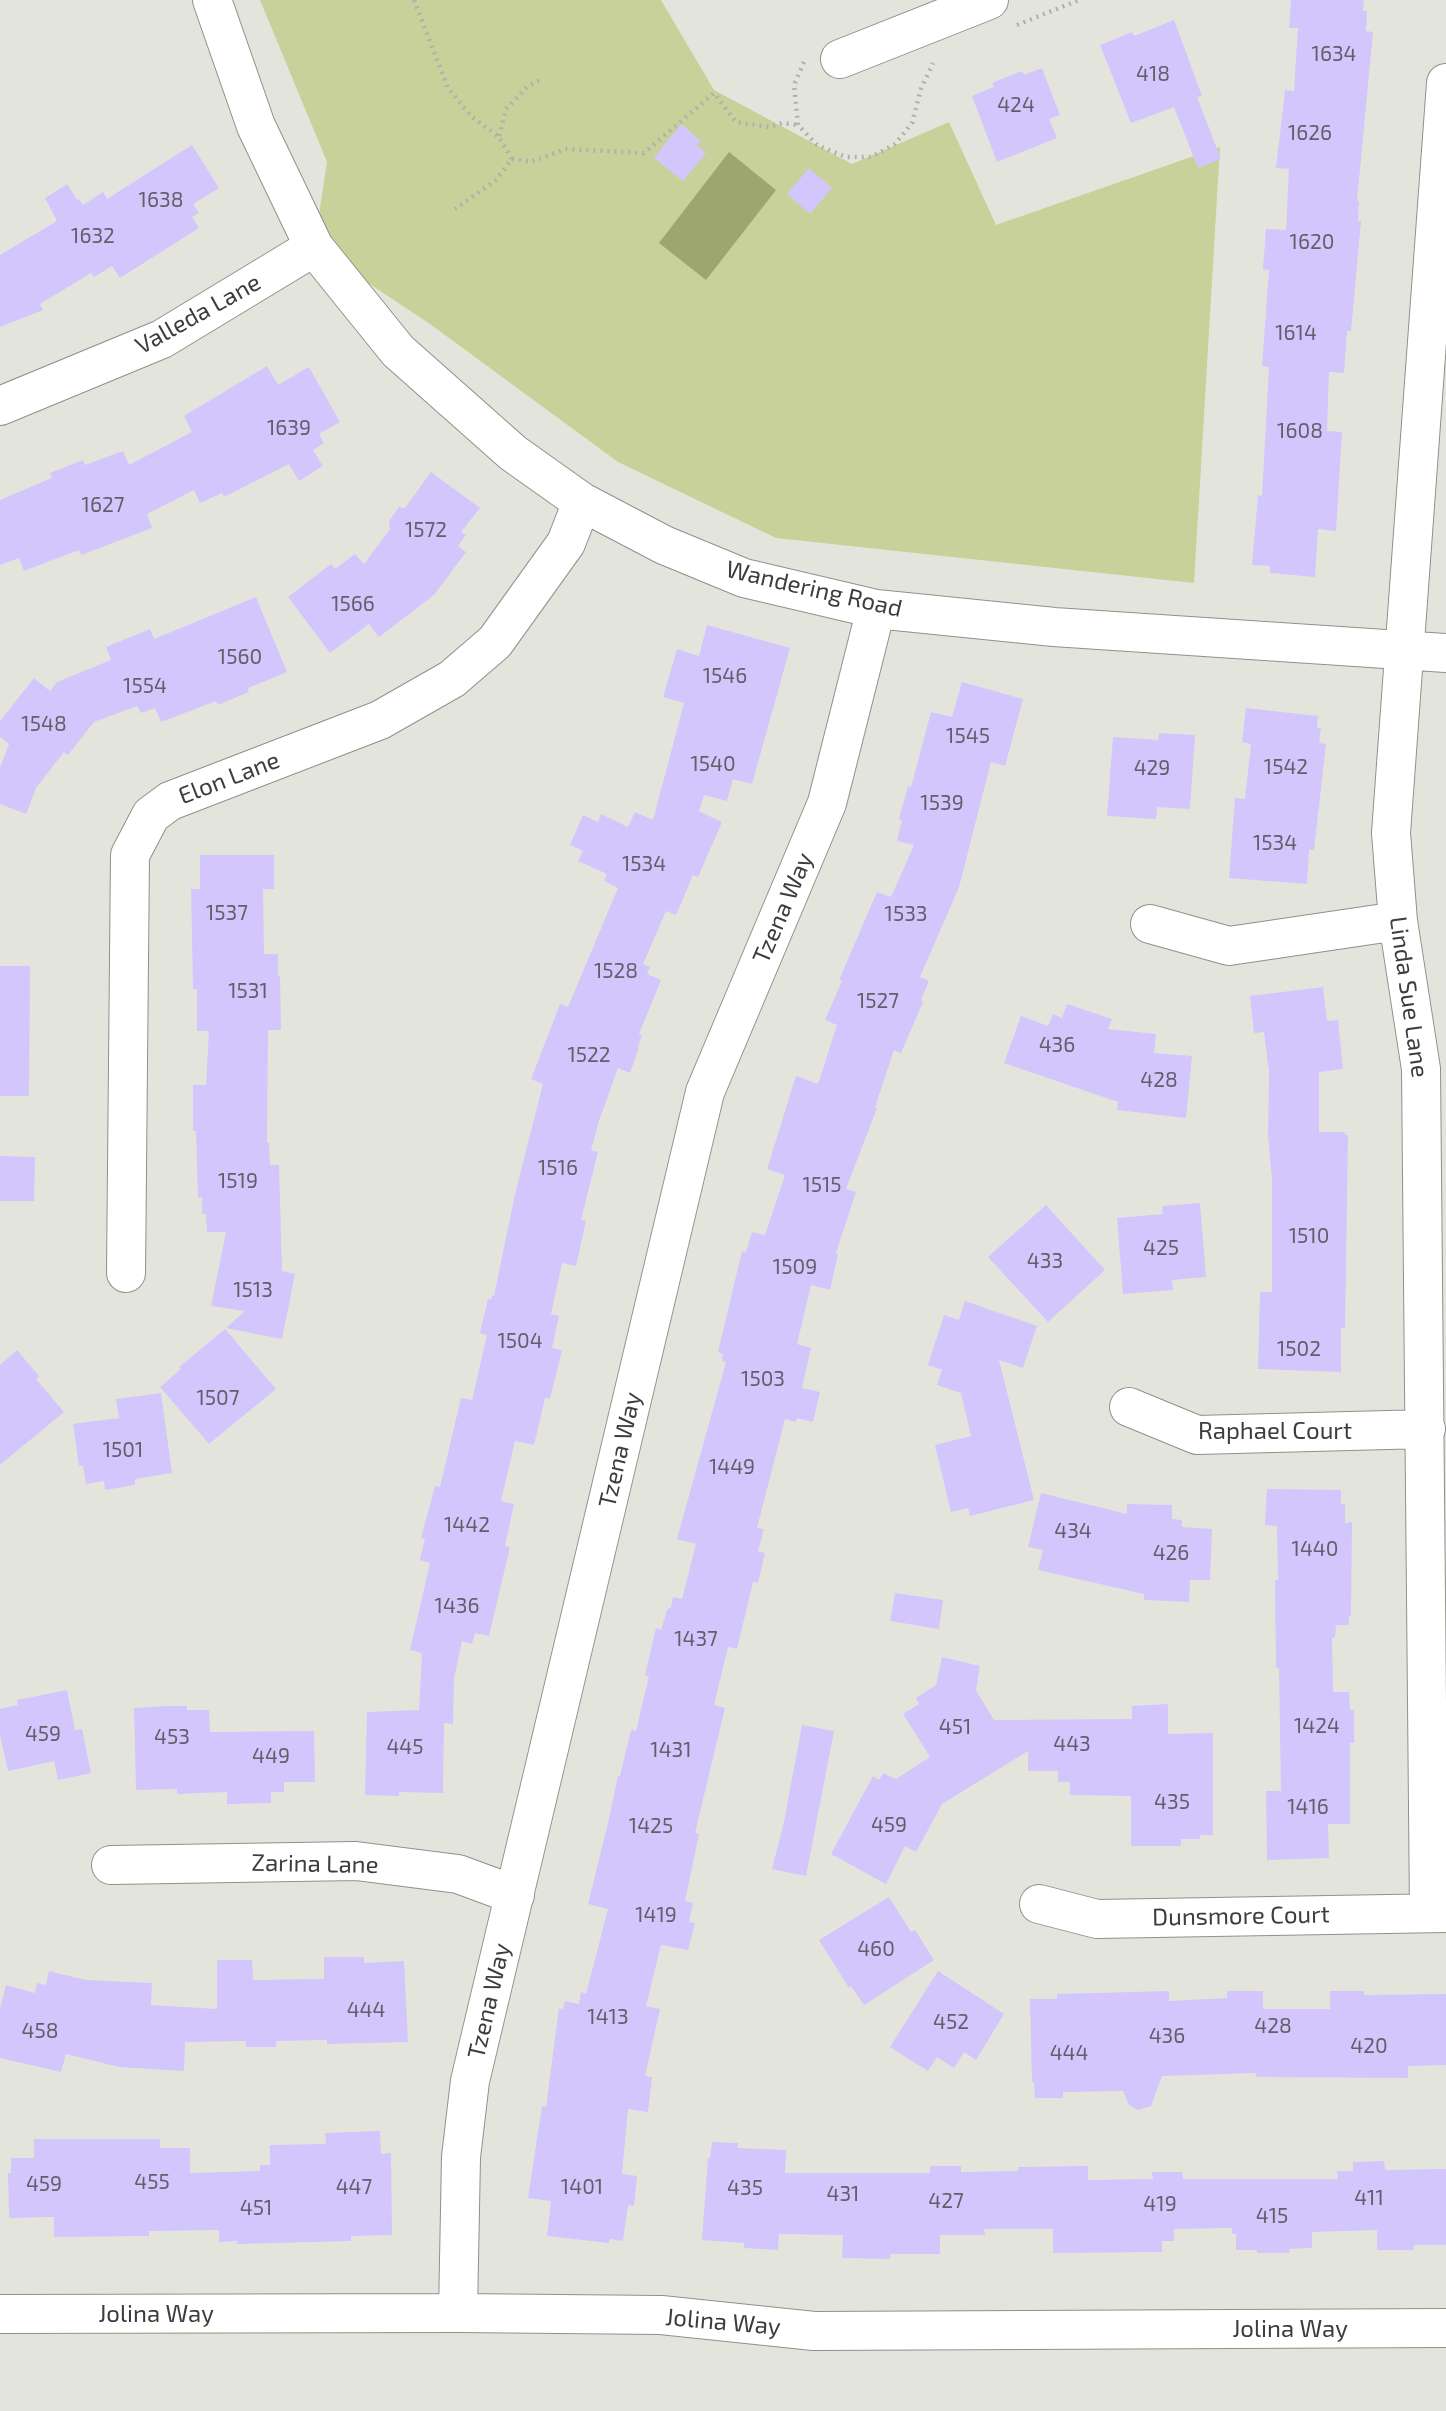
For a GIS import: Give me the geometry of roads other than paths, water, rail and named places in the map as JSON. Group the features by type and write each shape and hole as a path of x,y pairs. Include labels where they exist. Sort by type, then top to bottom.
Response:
{"street":[{"name":"Wandering Road","path":"212,0 256,126 314,247 398,351 513,453 582,502 664,545 744,578 876,609 1054,628 1446,653"},
{"path":"840,59 998,14"},
{"name":"Linda Sue Lane","path":"1438,1913 1426,1429 1421,1069 1398,921 1391,834 1446,83"},
{"name":"Valleda Lane","path":"0,405 162,339 314,247"},
{"name":"Elon Lane","path":"126,1273 130,855 151,815 170,800 380,720 452,679 495,642 566,543 582,502"},
{"name":"Tzena Way","path":"458,2313 461,2157 470,2081 705,1093 827,803 876,609"},
{"path":"1150,924 1229,946 1398,921"},
{"name":"Raphael Court","path":"1129,1407 1197,1435 1426,1429"},
{"name":"Zarina Lane","path":"111,1866 356,1861 458,1874 514,1895"},
{"name":"Dunsmore Court","path":"1039,1904 1097,1919 1438,1913"},
{"name":"Jolina Way","path":"0,2315 661,2315 814,2331 1446,2328"}]}
